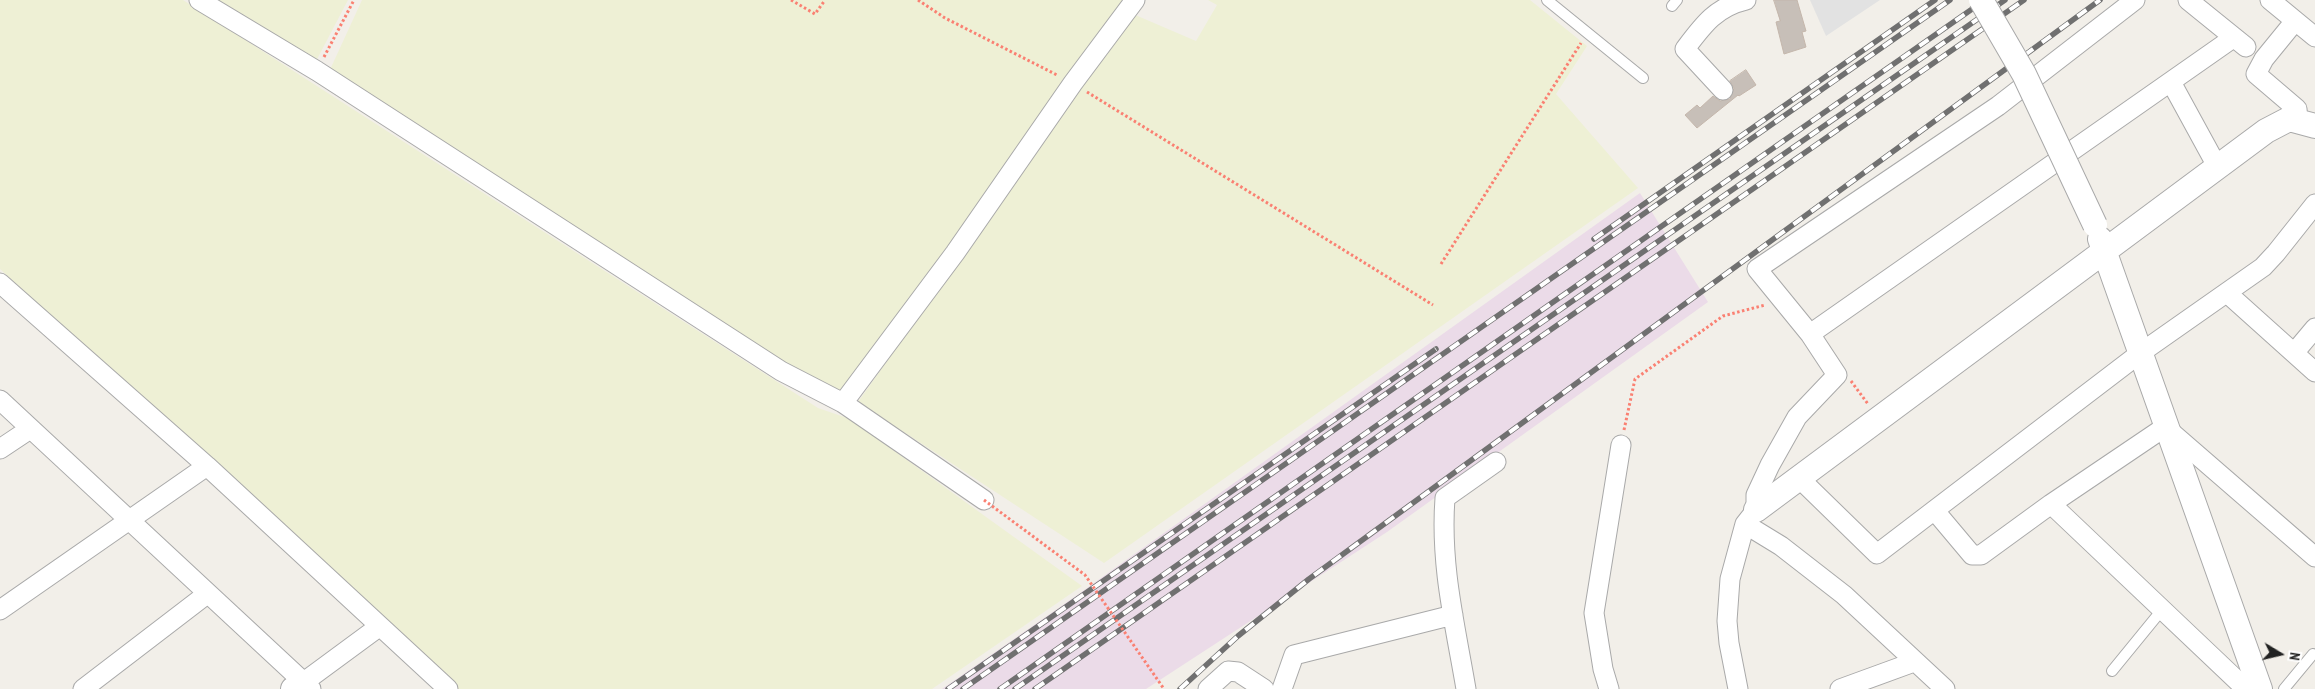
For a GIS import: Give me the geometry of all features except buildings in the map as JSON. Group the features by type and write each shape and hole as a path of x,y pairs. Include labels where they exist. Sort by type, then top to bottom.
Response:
{"street":[{"path":"199,0 317,71 781,371 843,403 984,500"},
{"path":"843,403 955,254 1073,83 1135,0"},
{"path":"1723,90 1685,49 1704,24 1728,4 1746,0"},
{"path":"1981,0 2024,74 2095,225 2139,354 2260,689"},
{"path":"1738,689 1729,643 1727,621 1730,579 1751,517 1756,495 1770,465 1797,417 1837,376 1810,334 1757,269 1998,106 2135,0"},
{"path":"1810,334 2170,82 2240,43 2188,0"},
{"path":"2270,0 2315,37"},
{"path":"2295,21 2264,60 2256,74 2297,109 2307,123"},
{"path":"2170,82 2218,168"},
{"path":"1751,517 1798,478 2266,131 2289,120 2307,123"},
{"path":"1798,478 1877,554 2139,354 2227,293 2276,253 2313,211"},
{"path":"1,285 207,466 448,689"},
{"path":"2227,293 2315,372"},
{"path":"2294,353 2315,328"},
{"path":"0,400 207,594 303,687 380,626"},
{"path":"1935,511 1972,555 1981,555 2050,504 2166,427"},
{"path":"2166,427 2315,557"},
{"path":"0,449 30,429"},
{"path":"1609,689 1603,669 1594,613 1621,446"},
{"path":"1466,689 1445,575 1442,535 1444,498 1496,462"},
{"path":"0,609 207,466"},
{"path":"2050,504 2246,689"},
{"path":"1751,517 1781,546 1844,595 1945,689"},
{"path":"83,689 207,594"},
{"path":"1282,689 1294,655 1453,615"},
{"path":"1840,689 1914,662"},
{"path":"1208,689 1228,671 1238,672 1264,689"}],"lane":[{"path":"1546,0 1643,78"},
{"path":"2112,671 2162,611"},
{"path":"2284,689 2313,654"}],"path":[{"path":"317,71 354,0"},
{"path":"791,0 815,14 824,0"},
{"path":"918,0 945,18 1073,83 1433,305"},
{"path":"1441,264 1588,32"},
{"path":"1621,446 1635,379 1722,316 1783,300"},
{"path":"1837,376 1852,381 1878,419"},
{"path":"984,500 1085,575 1164,689"}],"shaded area":[{"path":"1810,0 1880,0 1826,36"},
{"path":"1640,193 1708,302 1387,532 1146,689 942,689 1080,593"}],"green space":[{"path":"0,0 183,0 818,408 850,419 1082,586 932,689 455,689 0,269"},
{"path":"208,0 348,0 314,65"},
{"path":"362,0 1129,0 841,398 783,367 328,74"},
{"path":"1208,0 1530,0 1587,46 1556,94 1638,188 1104,563 858,402 1133,14 1196,41 1217,5"}],"railway":[{"path":"1594,239 1935,0"},
{"path":"963,689 1950,0"},
{"path":"1000,689 1985,0"},
{"path":"1015,689 2005,0"},
{"path":"1035,689 2024,0"},
{"path":"1180,689 1238,636 1309,579 2100,0"},
{"path":"948,689 1436,349"}]}
